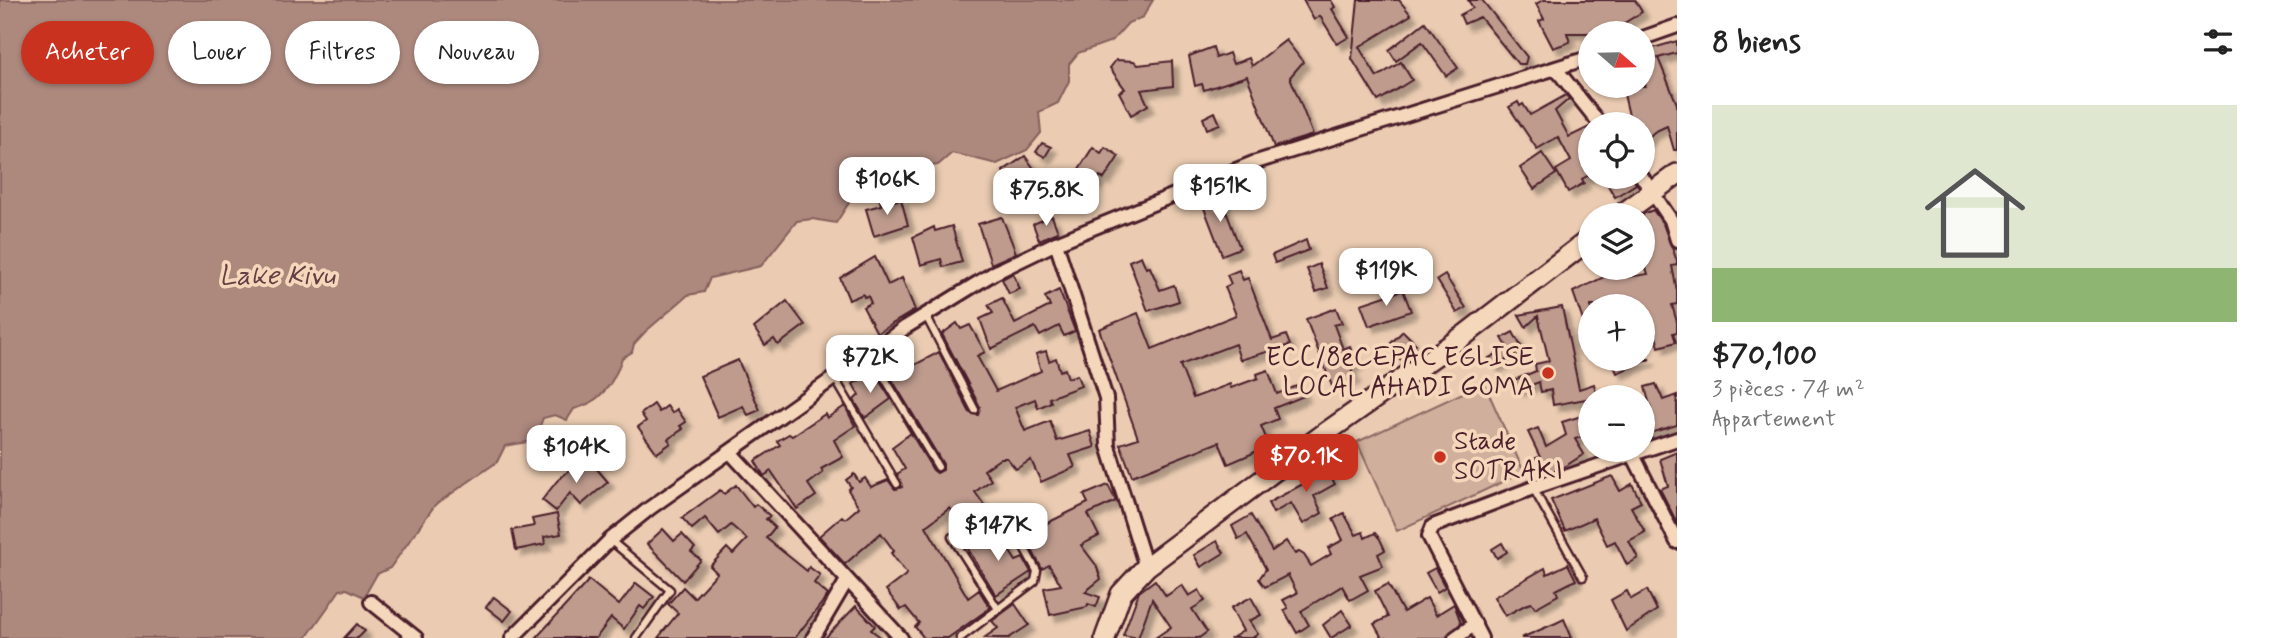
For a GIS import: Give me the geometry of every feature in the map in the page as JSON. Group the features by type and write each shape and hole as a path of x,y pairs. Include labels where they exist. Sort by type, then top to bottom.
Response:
{"street":[{"path":"1656,33 1677,26"},
{"path":"512,638 610,540 650,508 869,352 995,273 1056,243 1253,163 1578,63"},
{"path":"1557,70 1590,112"},
{"path":"1655,182 1677,174"},
{"path":"1631,203 1644,189"},
{"path":"1652,189 1674,220 1677,240"},
{"path":"1056,243 1106,398 1108,446 1146,567"},
{"path":"1105,638 1121,594 1146,567 1321,436 1466,334 1578,248"},
{"path":"1655,446 1677,439"},
{"path":"730,452 846,582 901,638"},
{"path":"1481,638 1429,536 1433,526 1609,462"},
{"path":"1637,462 1677,542"},
{"path":"813,638 846,582"},
{"path":"371,602 416,638"},
{"path":"1455,638 1475,624"}],"lane":[{"path":"926,315 975,410"},
{"path":"869,352 938,467"},
{"path":"834,377 897,484"},
{"path":"1533,488 1583,577"},
{"path":"960,638 1037,576 1015,531"},
{"path":"952,537 998,609"},
{"path":"610,540 670,590 636,638"}],"shaded area":[{"name":"Stade SOTRAKI","path":"1484,383 1524,472 1397,531 1357,442"}],"water":[{"name":"Lake Kivu","path":"0,0 1153,0 1143,17 1128,23 1112,41 1078,53 1069,64 1069,81 1058,103 1039,112 1041,133 1027,150 997,164 952,153 938,165 896,171 854,195 836,223 812,219 797,221 761,266 710,278 704,292 688,295 645,332 634,344 632,352 622,358 615,376 599,397 574,409 567,420 555,415 543,418 536,436 527,442 505,446 497,462 435,505 390,568 377,574 364,597 347,589 340,590 306,638 0,638"}],"building":[{"path":"1303,0 1331,0 1335,7 1332,9 1349,37 1337,44 1320,16 1314,20"},
{"path":"1358,0 1399,0 1411,15 1359,47 1377,77 1401,62 1412,80 1378,101 1352,59"},
{"path":"1468,0 1482,0 1527,57 1525,64 1518,64 1480,17 1464,24 1460,15 1473,8"},
{"path":"1543,0 1635,0 1642,12 1627,21 1578,21 1578,33 1567,33 1570,42 1553,48 1539,21 1544,19 1536,4"},
{"path":"1425,22 1458,68 1446,76 1422,42 1396,61 1389,50"},
{"path":"1286,40 1303,62 1290,77 1313,135 1274,147 1247,76 1204,90 1202,84 1195,86 1189,56 1213,47 1216,58 1229,53 1233,64 1249,58 1252,66"},
{"path":"1677,41 1677,53 1658,58 1677,104 1677,150 1674,150 1667,126 1655,132 1655,112 1628,112 1625,98 1656,98 1656,47"},
{"path":"1116,60 1134,61 1138,65 1172,61 1173,86 1141,90 1148,105 1131,115 1119,92 1125,89 1110,68"},
{"path":"1566,95 1569,99 1555,111 1569,137 1578,132 1578,186 1568,192 1556,170 1571,161 1558,137 1537,149 1509,107 1518,102 1520,106 1523,104 1530,115"},
{"path":"1215,112 1220,124 1207,129 1203,118"},
{"path":"1042,143 1051,147 1045,157 1036,152"},
{"path":"1093,147 1101,153 1105,147 1119,156 1104,179 1100,176 1095,184 1077,172"},
{"path":"1542,153 1556,174 1534,189 1520,168"},
{"path":"1025,156 1035,170 1015,184 1007,185 1003,171"},
{"path":"1610,189 1628,189 1615,197"},
{"path":"1219,193 1240,248 1222,255 1201,200"},
{"path":"889,198 890,202 901,199 908,225 874,236 866,209 881,205 880,200"},
{"path":"1655,213 1663,224 1677,261 1677,265 1672,266 1677,291 1677,304 1672,305 1677,322 1677,332 1673,333 1676,342 1659,347 1655,334 1655,294 1578,294 1578,306 1573,292 1598,280 1655,280"},
{"path":"1052,216 1058,232 1039,240 1033,224"},
{"path":"1002,217 1016,253 991,264 978,224"},
{"path":"952,226 962,262 943,267 941,259 921,265 913,237 934,227 935,231"},
{"path":"1306,240 1309,250 1275,263 1272,255"},
{"path":"1141,256 1146,268 1150,267 1160,290 1174,285 1179,301 1148,311 1129,261"},
{"path":"875,257 888,285 902,278 915,310 877,333 863,307 871,303 868,296 864,297 863,294 849,300 840,278"},
{"path":"1319,264 1328,288 1316,292 1307,269"},
{"path":"1239,270 1243,280 1248,278 1272,340 1286,335 1290,345 1240,360 1235,344 1180,365 1193,398 1230,384 1231,388 1258,378 1257,374 1268,370 1277,394 1299,385 1304,396 1274,408 1278,419 1261,426 1269,445 1251,454 1228,464 1219,442 1132,476 1120,444 1138,438 1099,329 1138,313 1152,349 1236,315 1225,287 1231,284 1227,275"},
{"path":"1013,273 1020,289 1009,294 1002,279"},
{"path":"1445,275 1466,308 1457,313 1437,280"},
{"path":"1059,290 1075,331 1064,336 1059,326 1040,336 1035,327 991,349 980,319 993,313 988,305 1002,298 1015,324 1050,306 1045,297"},
{"path":"1403,290 1411,311 1369,326 1361,304"},
{"path":"787,301 805,325 778,345 774,339 765,345 754,328"},
{"path":"1562,307 1578,385 1578,400 1553,405 1551,390 1541,392 1539,382 1518,390 1514,380 1536,371 1535,364 1549,361 1538,316 1526,327 1519,315"},
{"path":"1336,308 1342,323 1334,325 1343,349 1350,346 1356,364 1350,366 1354,378 1332,386 1306,319"},
{"path":"957,323 961,329 970,325 985,352 977,356 996,391 1041,371 1036,354 1046,351 1049,361 1056,358 1060,371 1065,369 1068,378 1077,375 1081,386 1049,398 1051,402 1038,408 1035,399 1015,407 1025,431 1050,421 1057,441 1090,431 1095,447 1070,455 1075,467 1041,482 1031,460 1016,469 1007,458 1001,458 984,470 991,480 975,492 989,512 964,529 950,508 926,526 968,598 979,590 990,608 948,638 924,638 915,627 919,623 906,607 901,610 886,590 907,574 891,553 894,551 881,533 845,564 819,536 842,516 845,519 859,507 848,490 851,487 846,480 854,474 859,482 865,478 871,487 888,480 895,489 902,487 897,474 905,469 892,447 911,433 933,470 937,473 943,470 943,464 885,368 901,358 907,369 939,352 970,413 978,415 980,407 942,334"},
{"path":"1403,331 1416,344 1400,359 1388,346"},
{"path":"1513,332 1523,350 1494,367 1489,358 1508,348 1502,338"},
{"path":"738,360 760,410 748,415 743,406 718,417 700,376"},
{"path":"872,373 891,399 865,418 854,400 859,395 853,384"},
{"path":"1656,384 1663,400 1677,395 1677,425 1655,431 1655,385 1652,385"},
{"path":"654,404 659,412 667,406 672,413 677,409 686,422 680,426 683,429 668,439 671,443 657,453 638,427 646,421 641,414"},
{"path":"845,406 855,426 834,440 843,457 821,469 823,473 808,484 816,496 797,509 771,471 764,476 755,461 780,445 777,441 789,434 792,436 825,414 827,418"},
{"path":"1578,417 1578,438 1575,439 1578,444 1578,458 1561,469 1543,475 1536,458 1540,457 1528,432 1538,428 1546,447 1566,435 1562,422"},
{"path":"1677,452 1677,523 1660,489 1668,486 1660,459"},
{"path":"586,456 608,482 581,505 570,493 556,511 542,500 557,481"},
{"path":"1322,460 1335,484 1314,496 1322,513 1303,524 1291,503 1273,513 1268,503 1312,479 1305,467"},
{"path":"1612,476 1620,491 1632,484 1641,502 1631,507 1645,532 1629,541 1638,558 1627,565 1615,541 1607,545 1594,518 1565,531 1551,500"},
{"path":"736,485 753,507 756,504 770,516 766,519 775,527 766,538 807,571 809,567 820,575 814,583 828,595 795,638 658,638 678,613 668,604 683,587 694,598 717,573 710,566 727,548 733,554 747,539 731,525 719,535 705,518 692,529 682,518 720,490 724,494"},
{"path":"1108,485 1116,501 1088,514 1099,536 1081,545 1096,565 1101,579 1085,592 1100,597 1096,607 1088,604 1087,607 1050,615 1044,588 1061,585 1049,565 1042,569 1033,552 1029,541 1037,536 1033,530 1088,503 1084,495"},
{"path":"1344,513 1356,535 1363,532 1365,538 1375,533 1380,539 1385,550 1378,554 1383,566 1360,575 1368,590 1350,600 1342,586 1301,611 1309,625 1297,633 1284,610 1288,608 1283,600 1297,593 1288,575 1265,587 1259,579 1266,569 1247,534 1238,539 1232,526 1251,515 1272,551 1286,541 1295,554 1299,552 1304,555 1311,566 1331,554 1328,548 1343,540 1333,519"},
{"path":"557,514 561,534 544,537 545,544 516,550 512,530 534,526 532,519"},
{"path":"663,529 674,541 682,534 695,548 691,552 701,560 683,581 647,544"},
{"path":"996,530 1016,561 1023,558 1031,572 996,595 968,549"},
{"path":"1217,541 1224,553 1201,567 1194,555"},
{"path":"1502,543 1507,552 1497,558 1492,549"},
{"path":"1568,564 1576,580 1556,590 1558,595 1535,608 1532,603 1505,616 1494,597 1545,568 1547,574"},
{"path":"1435,568 1445,587 1437,592 1426,573"},
{"path":"589,580 619,605 636,583 654,597 644,609 640,606 624,629 611,618 596,638 536,638"},
{"path":"1155,580 1166,596 1182,585 1189,596 1199,590 1205,601 1192,609 1207,632 1199,638 1155,638 1171,627 1152,599 1138,638 1123,635 1139,592"},
{"path":"1388,584 1403,612 1427,598 1436,615 1454,604 1461,623 1446,638 1382,638 1374,624 1388,617 1375,591"},
{"path":"1647,590 1657,610 1626,631 1611,600 1627,591 1631,599"},
{"path":"494,597 512,611 504,621 486,607"},
{"path":"1251,597 1261,615 1249,621 1258,634 1252,638 1232,638 1243,631 1231,608"},
{"path":"1015,604 1029,625 1009,638 984,638 998,628 992,621"},
{"path":"856,606 875,626 871,630 882,638 825,638"},
{"path":"1342,610 1352,625 1331,638 1323,625"},
{"path":"1564,619 1572,638 1521,638 1556,623"},
{"path":"357,624 365,631 358,638 344,638"}],"place":[{"name":"ECC/8eCEPAC EGLISE LOCAL AHADI GOMA","path":"1548,373"},
{"name":"Stade SOTRAKI","path":"1440,457"}]}
